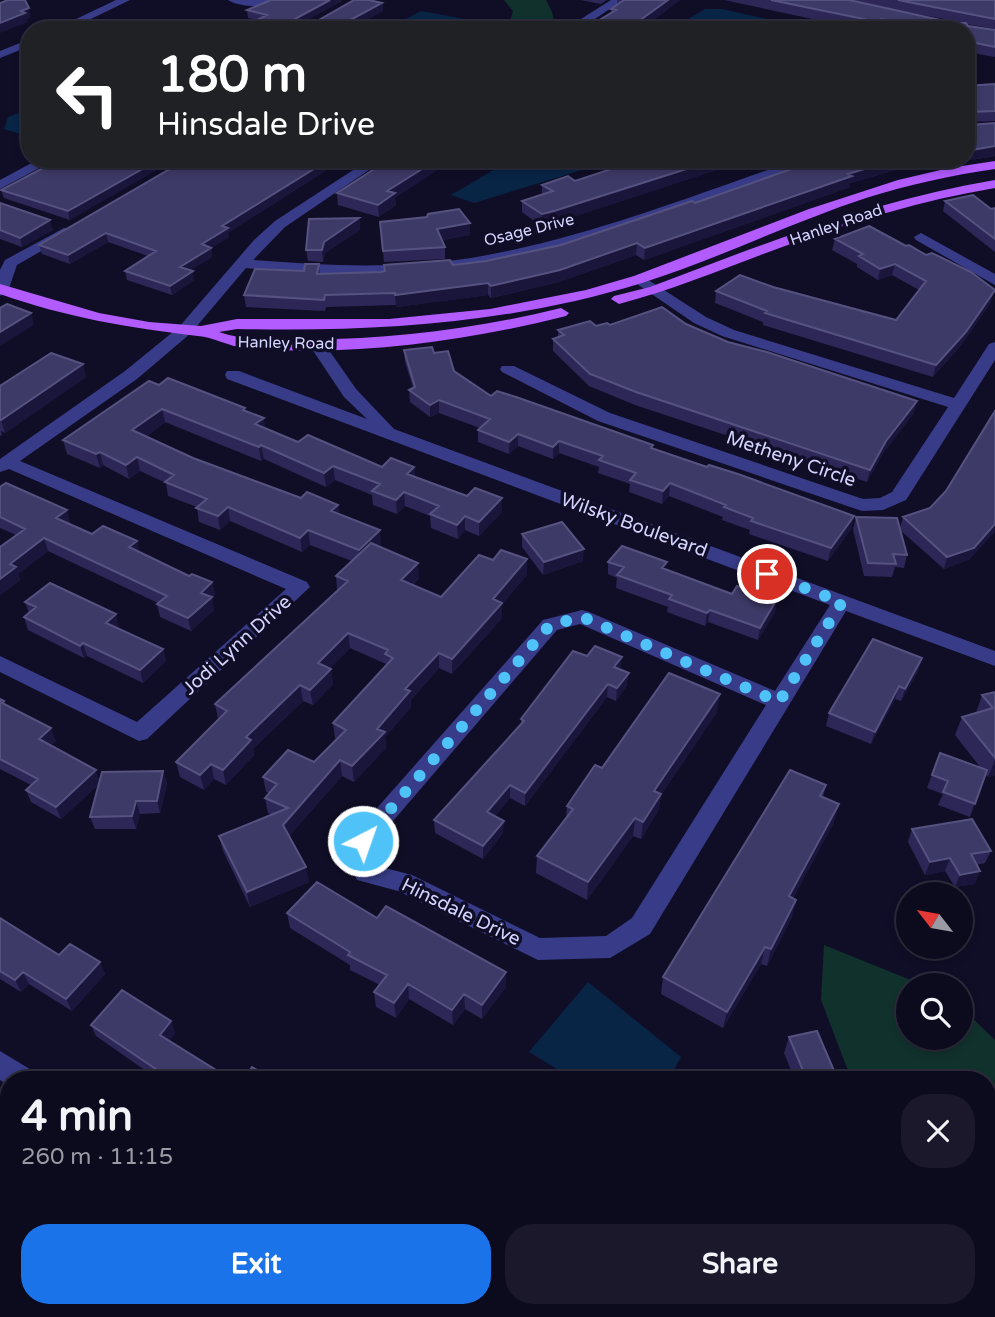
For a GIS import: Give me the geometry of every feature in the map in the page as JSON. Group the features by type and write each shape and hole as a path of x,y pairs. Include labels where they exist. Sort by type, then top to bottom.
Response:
{"main road":[{"name":"Hanley Road","path":"975,168 995,165"},
{"name":"Hanley Road","path":"205,331 231,324 314,327 409,323 496,313 582,295 639,279 917,176 974,168"},
{"name":"Hanley Road","path":"205,331 220,341 318,346 420,340 502,328 654,290 867,213 950,190 995,184"},
{"path":"1,290 84,316 205,331"}],"street":[{"path":"78,21 125,0"},
{"path":"233,0 255,3 278,0"},
{"path":"585,21 618,0"},
{"path":"0,55 21,46"},
{"path":"0,186 33,168"},
{"path":"4,465 131,375 185,330 259,243 280,224 365,168"},
{"name":"Osage Drive","path":"243,263 357,271 472,262 571,239 785,168"},
{"path":"1,290 10,263 77,225 47,220"},
{"path":"921,237 995,280"},
{"path":"639,279 700,320 728,333 959,405"},
{"name":"Wilsky Boulevard","path":"318,346 351,393 392,435"},
{"name":"Metheny Circle","path":"508,369 604,417 862,505 884,504 899,496 995,346"},
{"name":"Wilsky Boulevard","path":"233,375 995,659"},
{"name":"Jodi Lynn Drive","path":"0,663 139,733 300,587 4,465"},
{"name":"Hinsdale Drive","path":"779,702 582,617 550,625 363,841 366,873 403,882 538,949 610,947 642,926 842,602"}],"green space":[{"path":"504,0 546,0 554,21 510,21 513,11"},
{"path":"824,945 896,974 896,1050 973,1050 973,1019 995,1040 995,1071 850,1071 821,1000"}],"water":[{"path":"705,9 722,9 776,21 685,21"},
{"path":"421,11 475,21 402,21"},
{"path":"21,112 21,134 4,129 8,117"},
{"path":"497,168 589,168 474,203 451,195"},
{"path":"588,982 681,1057 673,1071 560,1071 529,1052"}],"building":[{"path":"25,0 29,8 21,11 25,13 0,23 0,3"},
{"path":"271,0 330,0 293,21 255,21 267,15 247,10"},
{"path":"354,0 382,3 349,21 317,21"},
{"path":"624,0 668,0 639,21 601,19 616,10 611,9"},
{"path":"771,0 849,0 945,21 873,21"},
{"path":"898,0 995,0 995,19"},
{"path":"975,27 995,30 995,47 975,43"},
{"path":"995,84 995,111 975,112 975,85"},
{"path":"995,123 995,146 975,149 975,125"},
{"path":"43,168 144,168 68,211 1,190"},
{"path":"172,168 315,168 222,226 228,228 202,244 211,248 180,267 193,271 170,286 125,271 156,251 106,233 68,255 39,245"},
{"path":"376,168 424,168 387,191 395,193 378,205 337,193"},
{"path":"615,168 690,168 542,214 522,201 553,191 542,185 568,176 575,181"},
{"path":"794,168 868,168 848,174 852,176 645,248 637,243 560,270 491,286 488,283 395,295 325,295 324,300 244,295 255,269 304,271 305,264 319,264 317,274 381,272 385,271 384,265 450,260 453,265 486,261 561,245 692,201 695,203"},
{"path":"973,195 991,209 995,208 995,239 945,201"},
{"path":"0,203 50,220 20,238 0,230"},
{"path":"459,209 470,223 437,229 445,247 383,251 380,222 427,217 428,214"},
{"path":"359,218 324,242 322,250 306,250 309,219"},
{"path":"869,226 906,246 909,245 926,255 932,253 971,272 995,290 966,332 936,365 765,313 767,311 716,291 740,275 773,287 896,320 926,281 895,264 880,269 859,256 863,254 835,239"},
{"path":"7,304 31,313 0,332 0,308"},
{"path":"662,307 686,324 728,342 917,401 886,441 870,470 636,392 590,374 553,339 564,335 558,330 590,321 596,326 607,323 610,325"},
{"path":"432,347 434,353 448,351 454,371 491,396 497,391 516,397 653,445 651,448 707,467 709,465 738,474 854,516 831,548 751,521 753,518 724,507 726,505 670,483 663,491 630,480 636,473 599,460 603,456 559,441 553,447 518,434 509,442 478,430 490,419 439,400 430,405 409,390 415,387 404,350"},
{"path":"51,353 83,364 0,420 0,386"},
{"path":"168,378 245,408 243,410 264,418 255,424 298,442 308,435 382,467 391,458 414,467 407,474 467,496 475,488 502,498 479,522 465,516 457,525 430,514 439,506 404,492 396,500 372,491 380,484 333,466 324,473 261,445 259,447 162,409 132,430 193,458 301,498 307,492 338,505 331,511 380,530 359,550 308,530 300,538 228,507 218,516 196,508 207,499 165,482 174,475 137,457 126,465 100,452 96,454 63,440 149,381 159,385"},
{"path":"995,411 995,524 974,548 947,557 903,517 930,508 946,491"},
{"path":"6,483 67,510 56,518 92,534 103,526 137,541 129,547 189,576 192,574 212,582 201,593 212,597 188,618 157,604 167,596 44,538 10,564 16,567 0,579 0,547 25,529 0,517 0,487"},
{"path":"856,517 897,518 907,555 893,554 896,564 868,563"},
{"path":"562,522 584,549 544,562 522,534"},
{"path":"371,543 418,563 401,580 441,597 479,555 493,560 501,550 527,559 493,599 502,603 452,659 439,653 405,689 410,691 377,729 385,732 352,766 340,760 283,825 306,867 247,892 219,836 288,808 265,798 277,784 263,777 288,750 314,762 346,730 333,723 393,658 385,654 388,650 348,633 318,663 331,669 310,690 300,685 246,737 251,740 223,770 211,764 200,775 176,762 227,711 215,704 348,581 336,576"},
{"path":"622,546 667,562 662,568 732,594 737,586 777,599 760,628 710,610 707,613 669,599 672,595 617,575 624,567 608,562"},
{"path":"50,583 116,614 106,623 163,649 140,670 83,643 80,646 24,617 36,607 25,602"},
{"path":"873,639 922,658 905,689 899,686 875,732 829,713"},
{"path":"595,646 622,657 614,667 629,673 617,688 608,684 525,793 510,785 487,812 504,821 483,846 434,820 524,721 521,719 573,651 587,656"},
{"path":"669,673 720,694 654,791 661,794 643,822 635,818 588,882 537,856 573,809 567,806 595,765 602,768"},
{"path":"995,692 995,758 962,717 993,708 982,695"},
{"path":"0,699 4,701 2,703 51,728 39,739 96,770 56,807 26,790 38,779 0,759"},
{"path":"940,753 987,770 975,804 943,792 948,781 932,775"},
{"path":"790,770 826,785 820,796 839,804 789,896 796,900 771,949 765,947 727,1012 663,977"},
{"path":"163,771 157,801 136,801 132,816 90,817 102,772"},
{"path":"972,819 991,851 971,854 980,871 960,875 950,858 930,862 912,829"},
{"path":"317,882 377,918 386,906 506,972 482,1005 464,994 452,1010 408,984 394,1003 374,992 387,975 348,955 350,952 287,913"},
{"path":"0,918 59,955 70,944 100,962 66,999 23,972 15,980 0,971"},
{"path":"122,990 171,1021 160,1035 218,1071 159,1071 91,1025"},
{"path":"817,1031 834,1071 803,1071 789,1037"}],"route":[{"path":"363,841 550,625 582,617 779,702 842,602 767,574"}]}
